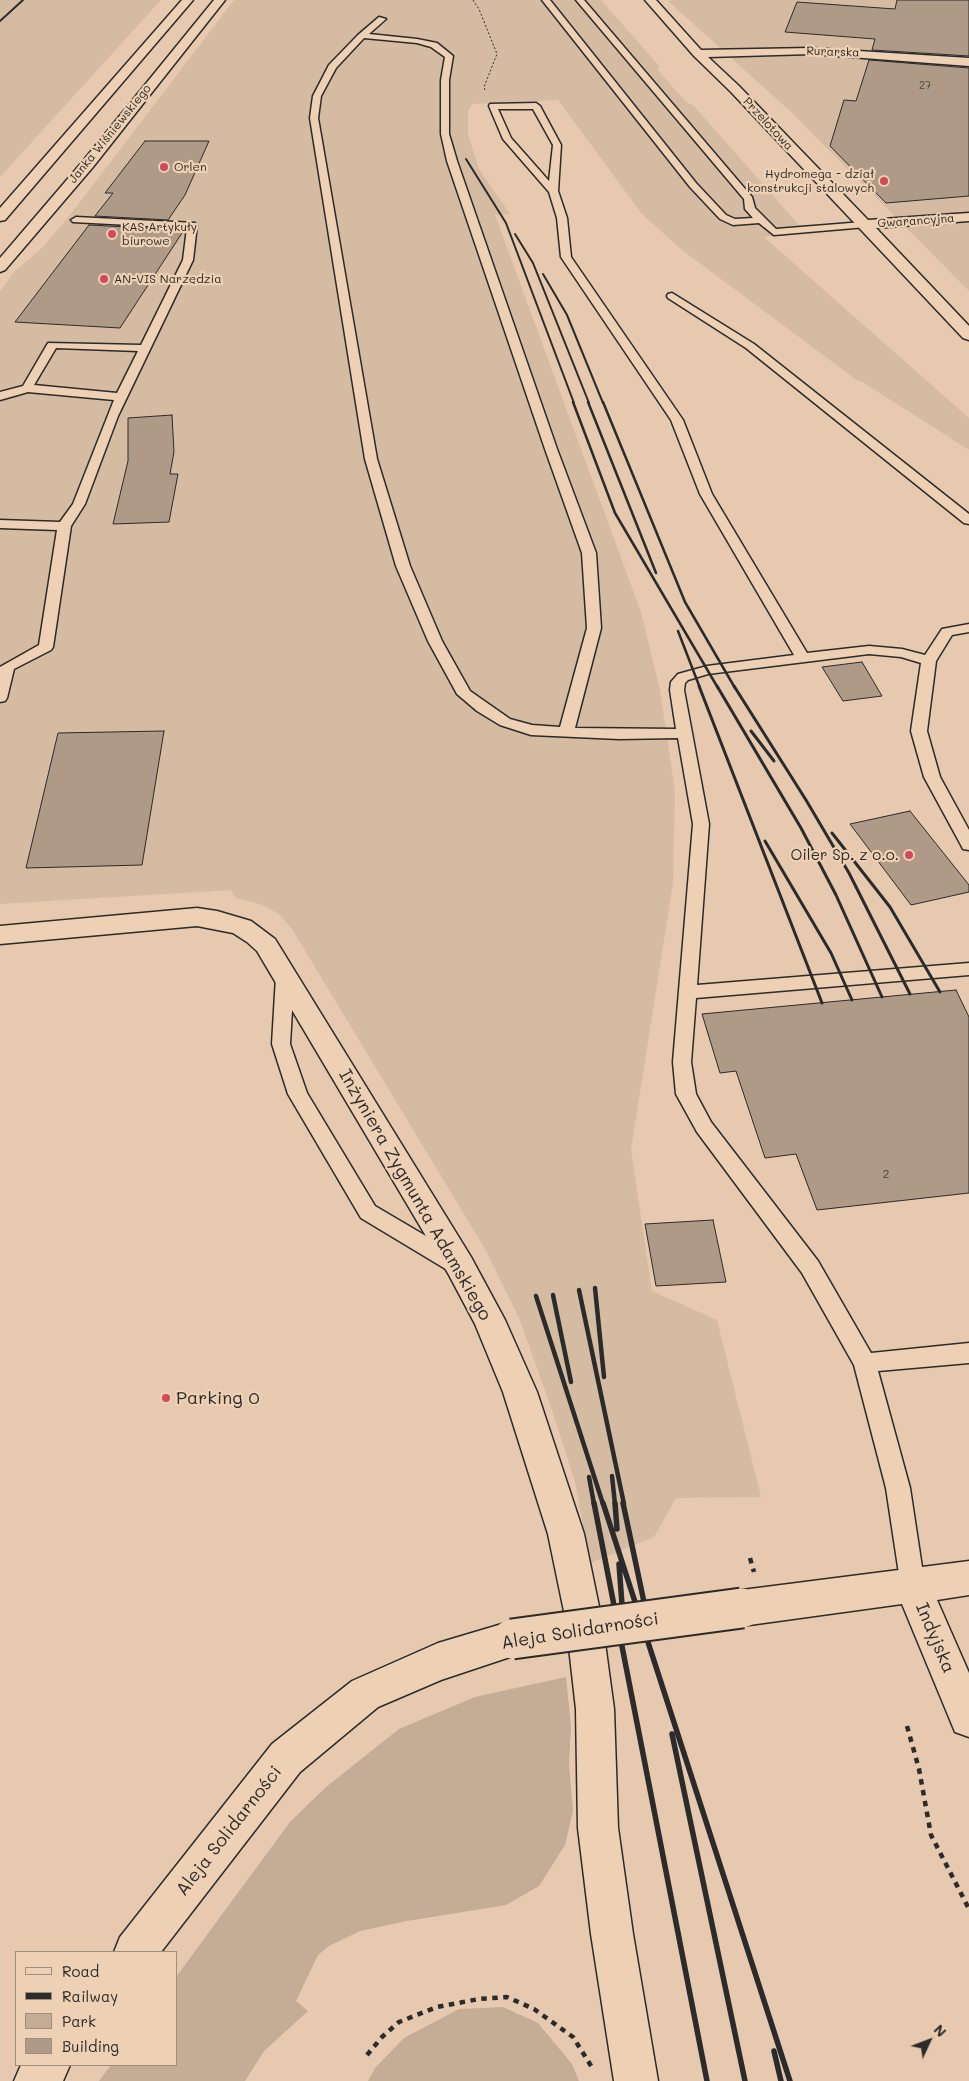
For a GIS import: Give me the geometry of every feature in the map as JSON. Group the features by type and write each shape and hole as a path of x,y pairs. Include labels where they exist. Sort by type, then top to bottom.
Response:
{"main road":[{"name":"Janka Wiśniewskiego","path":"0,217 188,0"},
{"name":"Janka Wiśniewskiego","path":"0,267 88,164 220,0"},
{"name":"Przelotowa","path":"650,0 698,54 735,89 969,335"},
{"name":"Rurarska","path":"698,54 811,51 969,62"},
{"name":"Gwarancyjna","path":"864,225 969,218"},
{"name":"Inżyniera Zygmunta Adamskiego","path":"0,935 197,917 242,927 256,936 266,945 460,1266 489,1320 520,1392 566,1534 586,1641 595,1709 598,1828 612,1934 636,2081"},
{"name":"Aleja Solidarności","path":"136,1951 286,1758 365,1694 438,1662 512,1639 913,1587 969,1578"},
{"name":"Indyjska","path":"913,1587 969,1718"},
{"path":"36,2081 47,2066"}],"lane":[{"path":"546,0 693,185 714,208 733,222 761,220"},
{"path":"580,0 749,198 750,209 774,232 864,225"},
{"path":"382,19 332,67 316,96 314,118 371,459 403,566 434,641 464,694 505,722 531,730 619,734 684,733"},
{"path":"363,36 417,41 434,45 449,56 446,80 445,134 450,152 550,449 590,553 594,628 566,732"},
{"path":"553,191 557,145 536,106 494,106 507,139 553,191 562,218 566,256 676,420 706,494 803,658"},
{"path":"0,698 7,667 46,647 64,526 79,504 112,416 188,260 192,225 76,220 82,213 77,210"},
{"path":"672,296 750,346 969,520"},
{"path":"27,388 52,345 145,348"},
{"path":"0,396 27,388 122,397"},
{"path":"0,524 64,526"},
{"path":"969,628 947,632 929,661 919,731 932,777 969,845"},
{"path":"913,1587 898,1488 865,1363 810,1267 704,1126 686,1094 682,1062 701,824 677,690 678,682 683,677 707,670 869,650 902,653 929,661"},
{"path":"687,992 804,984 969,969"},
{"path":"285,977 281,1044 298,1094 368,1212 460,1266"},
{"path":"865,1363 969,1352"}],"path":[{"path":"473,0 479,9 497,54 484,87 494,106"},
{"path":"907,1726 919,1769 931,1835 969,1909"},
{"path":"367,2055 382,2037 399,2022 437,2007 479,1999 507,1997 534,2009 573,2037 598,2077"}],"shaded area":[{"path":"0,0 161,0 0,177"},
{"path":"234,0 601,0 660,67 657,69 687,103 693,105 806,233 764,237 969,418 969,450 861,381 858,381 682,250 642,214 558,100 472,104 468,112 468,135 479,169 510,214 495,215 641,612 660,690 675,791 673,883 631,1150 652,1291 717,1320 761,1497 676,1498 654,1537 590,1563 575,1482 519,1318 485,1249 292,929 279,914 260,904 235,898 231,890 0,904 0,291 15,271 43,247 70,215"},
{"path":"969,0 969,291 790,111 668,1"}],"green space":[{"path":"566,1677 571,1726 569,1765 573,1811 565,1845 539,1886 506,1905 407,1921 360,1931 329,1946 318,1955 296,2001 308,2011 264,2051 245,2081 99,2081 110,2066 178,2066 178,1974 290,1822 326,1787 399,1729 475,1697"},
{"path":"503,2007 538,2023 572,2064 579,2081 368,2081 375,2068 404,2038 459,2009"}],"building":[{"path":"897,0 969,0 969,56 872,50 875,39 785,32 797,2 895,9"},
{"path":"869,60 969,68 969,196 886,203 830,146 844,100 856,101"},
{"path":"145,141 209,141 185,195 168,220 95,216 113,193 105,193"},
{"path":"89,225 184,230 120,328 15,322"},
{"path":"172,415 174,452 170,474 178,474 169,522 113,524 128,461 128,418"},
{"path":"862,662 882,696 843,701 822,667"},
{"path":"164,731 142,865 26,868 58,733"},
{"name":"Oiler Sp. z o.o.","path":"910,811 969,885 969,892 911,905 850,824"},
{"path":"956,990 969,1017 969,1193 817,1210 796,1154 765,1158 736,1071 720,1073 702,1014"},
{"path":"713,1220 726,1282 656,1286 645,1224"}],"railway":[{"path":"0,21 23,0"},
{"path":"466,159 506,223 574,403"},
{"path":"515,234 533,263 589,403"},
{"path":"543,274 567,315 603,403"},
{"path":"573,402 615,513 718,688"},
{"path":"588,402 656,573"},
{"path":"603,402 685,602 735,688"},
{"path":"678,631 700,688"},
{"path":"699,686 822,1003"},
{"path":"717,686 801,828 836,895 882,997"},
{"path":"734,686 806,800 849,873 910,994"},
{"path":"751,731 774,761"},
{"path":"832,833 890,907 940,992"},
{"path":"765,841 831,953 852,1000"},
{"path":"595,1288 604,1377"},
{"path":"579,1290 624,1504"},
{"path":"553,1295 571,1382"},
{"path":"536,1296 603,1504"},
{"path":"612,1476 615,1504"},
{"path":"589,1477 594,1504"},
{"path":"594,1503 707,2081"},
{"path":"603,1503 790,2081"},
{"path":"615,1503 617,1529"},
{"path":"623,1503 648,1621"},
{"path":"619,1564 623,1618"},
{"path":"672,1734 745,2081"},
{"path":"774,2051 781,2081"}],"place":[{"name":"Orlen","path":"164,167"},
{"name":"Hydromega - dział konstrukcji stalowych","path":"884,181"},
{"name":"KAS Artykuły biurowe","path":"112,234"},
{"name":"AN-VIS Narzędzia","path":"104,279"},
{"name":"Oiler Sp. z o.o.","path":"909,855"},
{"name":"Parking 0","path":"166,1398"}]}
